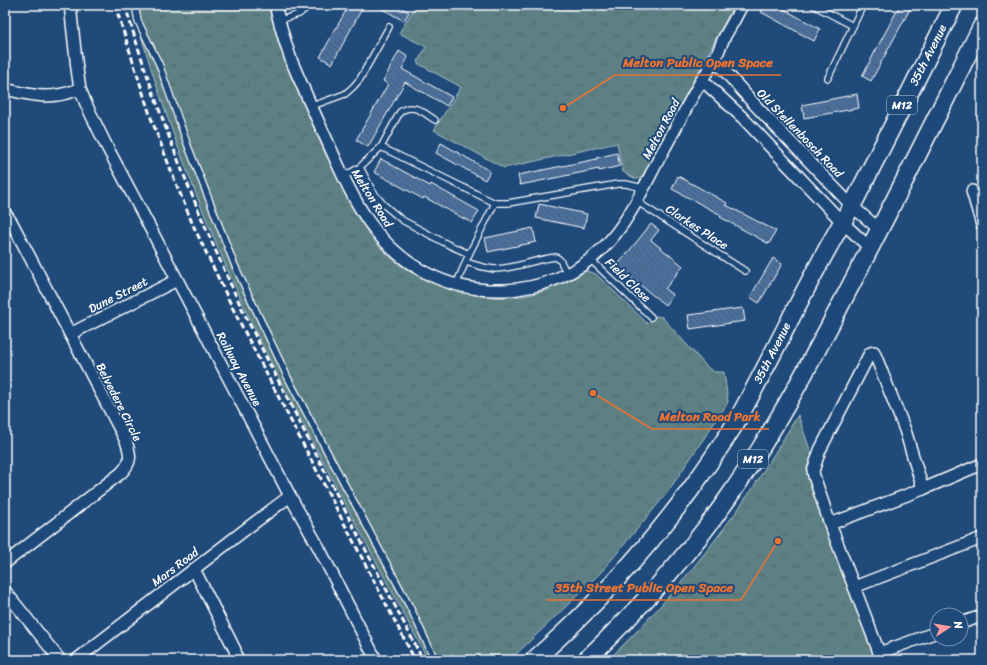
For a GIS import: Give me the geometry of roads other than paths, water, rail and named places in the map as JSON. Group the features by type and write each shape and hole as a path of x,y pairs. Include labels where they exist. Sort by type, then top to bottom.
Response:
{"main road":[{"name":"35th Avenue","path":"534,660 613,583 644,549 706,468 734,425 795,309 852,206 954,5"},
{"name":"M12","path":"586,660 626,620 669,573 704,530 730,495 772,431 880,230 982,26"}],"street":[{"name":"Railway Avenue","path":"70,5 76,69 80,89 106,144 290,496 319,548 376,660"},
{"name":"Melton Road","path":"276,5 292,60 343,177 375,231 402,257 434,278 456,285 483,290 511,290 540,285 554,280 567,274 590,259 611,239 620,228 636,201 714,60"},
{"path":"714,60 742,5"},
{"name":"Old Stellenbosch Road","path":"714,60 852,206 880,230"},
{"path":"702,80 742,117 842,222 870,248"},
{"path":"5,89 37,96 65,94 80,89"},
{"path":"972,191 982,225"},
{"name":"Belvedere Circle","path":"5,213 12,223 126,441 130,455 126,468 121,473 5,563"},
{"name":"Dune Street","path":"70,334 177,280"},
{"path":"923,489 904,430 874,352 870,353 820,450 813,471 814,476 830,524 880,657 929,636"},
{"path":"830,524 923,489 982,464"},
{"name":"Mars Road","path":"76,660 246,528 290,496"},
{"path":"854,587 982,538"},
{"path":"194,569 228,634 235,650 237,660"},
{"path":"5,592 60,660"},
{"path":"969,620 982,616"}],"lane":[{"path":"135,5 138,21 159,64 188,146 235,266 288,378 436,660"},
{"path":"280,20 300,14 310,5"},
{"path":"813,5 853,26"},
{"path":"828,78 864,5"},
{"path":"312,106 345,94 353,87 360,79 390,27"},
{"path":"343,177 360,167 381,147 400,112 404,108 415,108 435,120"},
{"path":"381,147 495,202 508,203 618,184 626,184 643,188"},
{"path":"360,167 374,192 384,205 402,220 469,254"},
{"name":"Clarkes Place","path":"636,201 745,271"},
{"path":"456,285 469,254 495,202"},
{"path":"466,262 495,269 556,257 560,260 567,274"},
{"name":"Field Close","path":"590,259 651,317"}],"railway":[{"path":"115,5 151,118 193,225 236,315 415,660"},
{"path":"125,5 135,39 171,142 212,243 234,292 265,356 423,660"}],"place":[{"name":"Melton Public Open Space","path":"563,108"},
{"name":"Melton Road Park","path":"593,393"},
{"name":"35th Street Public Open Space","path":"778,541"}]}
